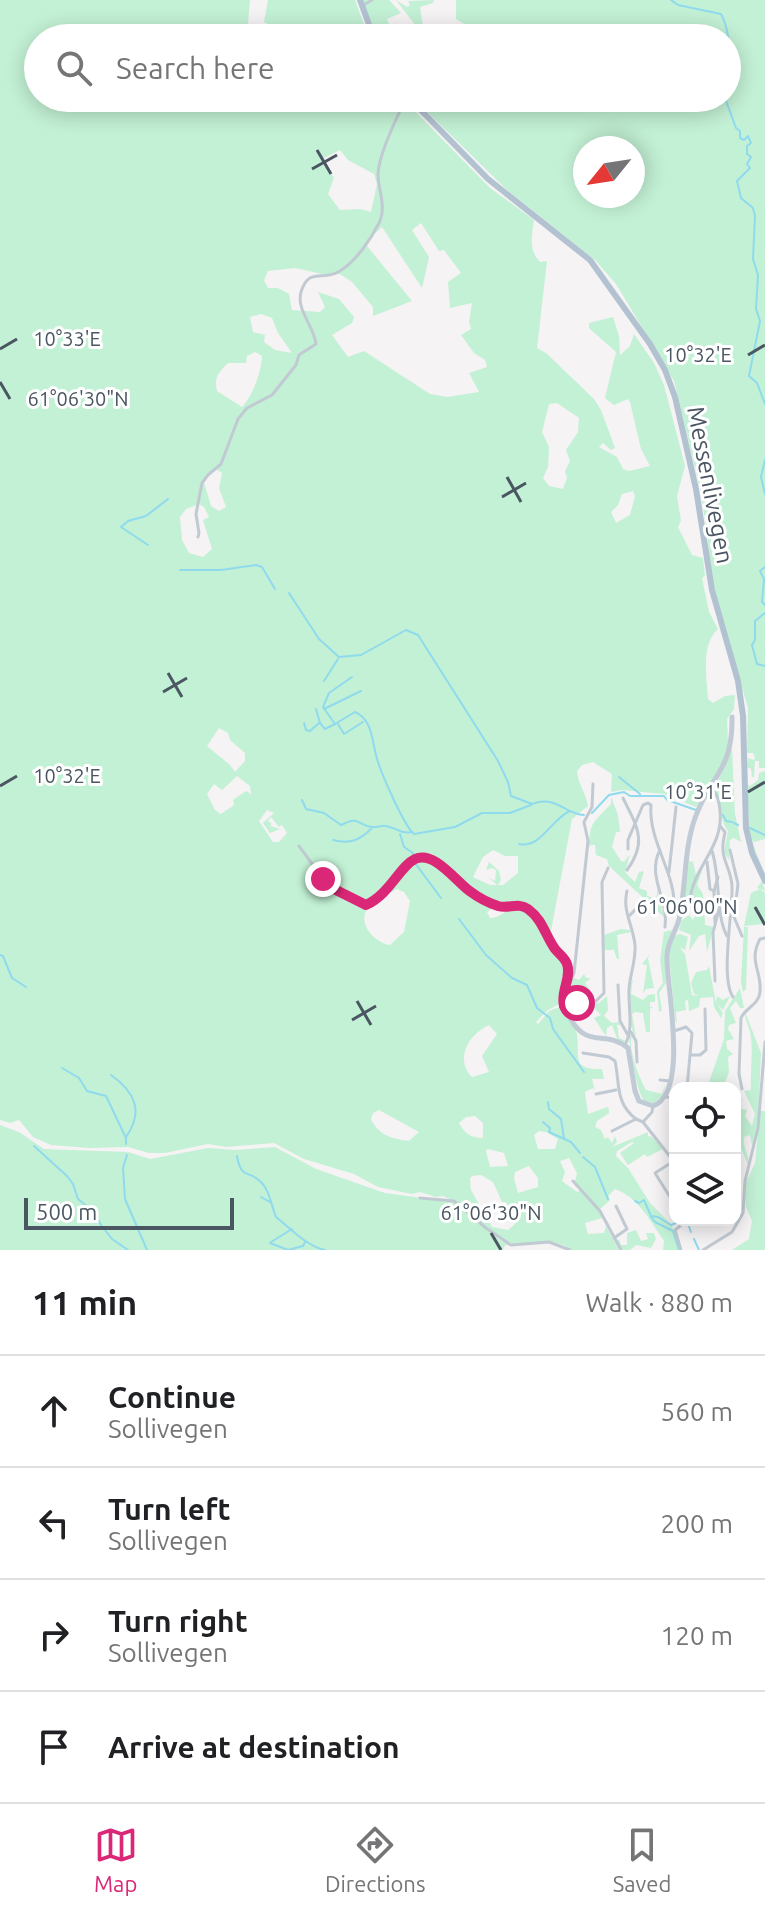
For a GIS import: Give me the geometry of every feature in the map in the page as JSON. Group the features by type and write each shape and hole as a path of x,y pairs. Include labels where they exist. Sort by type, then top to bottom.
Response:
{"main road":[{"path":"361,3 369,24"},
{"name":"Messenlivegen","path":"423,112 492,183 590,260 662,364 675,397 700,506 710,581 736,673 743,713 746,828 752,853 765,881"}],"street":[{"path":"361,3 372,0"},
{"path":"198,537 196,514 202,483 221,464 238,419 247,408 272,395 295,366 300,354 316,343 300,304 305,282 312,276 330,275 344,268 379,223 382,212 378,174 400,112"},
{"path":"666,1097 674,1031 667,957 680,916 693,823 729,755 732,717 735,712 743,713"},
{"path":"564,986 570,983 574,973 588,841 584,822 592,807 593,784"},
{"path":"690,900 694,882 712,851 720,826 719,800 712,788"},
{"path":"623,798 636,825 640,849 627,870"},
{"path":"628,849 628,840 643,805 648,803 651,805 651,822 675,896 674,910 680,916"},
{"path":"669,876 676,807"},
{"path":"720,826 725,832 723,847 732,881 734,917 742,936"},
{"path":"299,846 326,883 364,904 383,895 410,862 422,858 442,868 480,898 499,906 524,906 544,925 550,941 566,963 568,974 562,997 572,1023 581,1033 625,1045 631,1054 637,1097 643,1104 653,1106"},
{"path":"660,850 655,877 666,914 665,927"},
{"path":"727,936 738,884 730,850"},
{"path":"712,851 718,877 719,909 729,947 728,988 733,997"},
{"path":"706,860 710,889 714,891"},
{"path":"726,860 732,862"},
{"path":"564,1006 598,1001 604,993 602,884 608,868"},
{"path":"715,925 714,891 718,877"},
{"path":"625,1045 630,1031 629,993 635,956 629,916 624,909 627,891"},
{"path":"629,916 639,906"},
{"path":"715,981 713,947 719,909"},
{"path":"742,1089 739,1074 742,1016 759,997 754,962 757,943 765,938"},
{"path":"618,985 620,1021 629,1037"},
{"path":"691,1055 700,1055 706,1050 705,1009"},
{"path":"674,1031 684,1027 691,1030 688,1082"},
{"path":"630,1031 636,1041 637,1062"},
{"path":"703,1250 735,1229 743,1213 745,1181 758,1128 765,1042"},
{"path":"583,1053 609,1057 615,1061 622,1104 643,1122 669,1156"},
{"path":"660,1080 670,1081"},
{"path":"596,1094 618,1090"},
{"path":"643,1122 653,1106 669,1097"},
{"path":"612,1131 636,1119"},
{"path":"669,1165 655,1173 669,1195"},
{"path":"573,1181 600,1211 621,1250"},
{"path":"420,1198 454,1201 511,1245 549,1242 570,1250"},
{"path":"614,1238 627,1229 616,1206"},
{"path":"680,1226 675,1230 681,1250"}],"green space":[{"path":"0,0 250,0 249,24 24,24 24,112 416,112 490,188 534,220 534,252 540,262 547,261 537,348 594,399 615,448 611,450 603,443 599,447 617,457 623,469 629,471 650,466 641,449 630,402 628,399 614,405 605,398 616,352 589,328 589,323 613,317 619,336 620,355 630,346 634,334 654,363 664,385 685,466 677,496 681,521 678,527 692,555 703,558 705,576 702,578 709,612 718,629 712,636 707,653 708,699 713,703 725,696 735,695 734,709 727,719 728,743 724,762 696,807 664,794 622,790 611,792 612,774 593,762 582,765 577,771 588,806 572,819 550,936 541,919 527,906 484,898 430,859 421,856 414,859 430,861 478,899 496,906 487,912 490,918 519,906 534,916 565,963 566,973 561,1003 548,1010 536,1022 538,1024 549,1011 562,1006 576,1032 581,1065 602,1069 604,1079 592,1079 595,1091 593,1088 585,1092 588,1114 607,1107 609,1109 609,1113 597,1121 595,1127 612,1143 615,1136 617,1142 612,1147 648,1132 648,1136 663,1149 647,1157 645,1154 628,1165 620,1153 632,1142 617,1151 616,1156 628,1168 650,1203 672,1226 678,1250 663,1250 664,1241 643,1211 631,1198 615,1189 608,1196 610,1200 600,1209 602,1218 585,1223 588,1234 604,1233 606,1226 619,1250 565,1250 566,1246 553,1242 518,1245 492,1232 454,1201 443,1196 378,1187 354,1174 304,1159 274,1143 227,1147 208,1144 165,1153 149,1153 128,1147 51,1145 33,1137 19,1120 10,1123 0,1120","holes":["340,150 348,160 374,174 377,184 371,212 340,210 328,194 334,178 322,159","421,223 439,251 444,250 461,273 448,282 450,308 472,303 471,329 461,335 474,353 485,360 487,367 469,373 479,392 447,397 430,394 364,351 348,357 332,335 352,323 354,317 339,299 318,292 325,307 320,312 292,310 289,294 278,288 268,288 264,280 268,271 295,268 340,274 352,282 373,307 373,316 412,301 367,246 370,238 382,227 422,288 429,257 412,230","261,314 272,318 292,353 275,350 264,342 265,335 253,332 250,317","255,352 262,356 256,383 242,407 217,391 216,386 219,373 228,363 246,363 247,356","557,403 579,418 578,432 566,450 570,461 565,471 567,478 563,489 549,486 543,478 548,467 549,447 542,432 549,404","216,469 222,473 219,488 226,507 219,511 211,506 204,482 209,473","633,491 635,496 630,515 616,523 611,512 622,494","199,504 209,517 203,520 212,549 203,557 189,553 182,540 180,517 186,509","219,728 228,733 230,740 245,753 245,761 235,772 207,746","237,776 250,786 251,794 246,791 221,814 215,810 207,794 214,784 222,790","267,810 274,813 263,823 270,833 280,829 270,826 272,824 268,821 271,817 287,833 279,842 273,842 259,821","493,850 505,856 518,856 518,873 503,885 498,885 501,880 499,871 489,862 486,870 496,870 495,881 488,877 497,885 473,877 483,857","397,889 404,892 410,901 404,932 390,945 378,940 369,931 365,913 382,897","489,1025 497,1034 482,1056 489,1072 472,1077 464,1063 464,1055 475,1034","379,1110 419,1132 409,1141 386,1135 371,1119 373,1113","475,1116 483,1123 483,1138 466,1132 459,1123 466,1117","539,1131 558,1139 555,1149 538,1149 534,1135","486,1151 504,1153 508,1166 490,1167","569,1158 577,1173 575,1181 581,1190 577,1192 562,1181 565,1172 560,1161","529,1166 538,1178 538,1187 518,1193 515,1172","481,1175 493,1182 515,1224 508,1230 492,1227 471,1190 470,1179"]},
{"path":"268,0 355,0 364,24 268,24 264,22"},
{"path":"362,0 389,0 401,13 387,19 389,24 372,24"},
{"path":"396,0 407,7 410,5 408,1 434,0 420,7 422,24 414,24"},
{"path":"456,0 765,0 765,768 759,768 759,761 755,761 754,777 747,767 748,758 755,758 753,753 747,753 748,708 710,574 701,493 674,381 616,284 595,260 506,189 427,112 741,112 741,24 464,24 456,19"},
{"path":"732,748 735,814 741,842 734,838 730,840 729,860 724,852 728,831 715,788"},
{"path":"765,771 765,839 754,842 751,839 764,872 750,841 747,784 750,786 758,780 759,773"},
{"path":"611,797 620,832 616,832 612,847 621,861 624,862 630,854 625,872 635,882 639,872 644,871 639,888 647,891 647,896 657,896 657,888 664,917 609,866 607,859 596,855 595,845 588,848 593,824 611,804"},
{"path":"689,861 693,862 696,875 693,885 705,862 697,885 703,894 705,925 714,927 707,952 705,934 699,936 689,951 691,935 679,930 681,921 689,915 693,920 699,908 691,903 694,899 691,888 687,903 683,903"},
{"path":"760,889 765,893 765,924 744,926 751,893"},
{"path":"744,927 748,927 746,989 743,992 741,982"},
{"path":"621,929 631,932 617,935 617,959 614,950 604,950 604,935"},
{"path":"672,930 667,944 666,983 659,993 662,1010 659,1012 657,991 663,983 660,960 664,932"},
{"path":"680,934 688,937 685,950 679,947 685,954 692,995 699,996 694,994 691,983 696,972 707,970 709,966 716,1003 717,996 723,1000 730,996 723,1010 717,1004 723,1013 721,1018 714,1007 713,997 700,998 699,1007 689,1011 688,1000 685,1001 686,1010 676,1012 677,1023 675,1021 669,952 674,936"},
{"path":"650,954 648,958 654,988 646,989 643,994 647,965 642,964"},
{"path":"584,974 586,978 591,978 585,983 590,990 589,1001 579,1002 579,997 572,993 567,995 565,1002 564,990 574,978 579,980"},
{"path":"633,978 631,994 643,1000 655,994 655,1002 650,1002 650,1007 653,1007 650,1009 650,1032 646,1032 643,1013 632,1014 636,1037 629,1008"},
{"path":"740,988 744,1008 740,1008 736,1001 730,1008 736,1023 729,1025 728,1029 734,1039 726,1041 727,1049 733,1054 728,1057 729,1072 725,1082 709,1082 724,1039 725,1011"},
{"path":"607,996 608,1010 604,1016 612,1023 619,1022 619,1038 626,1041 623,1043 618,1041 612,1025 607,1028 606,1036 594,1018 601,1015 589,1003 599,1003"},
{"path":"745,1012 761,1053 758,1124 752,1146 750,1135 744,1137 748,1165 741,1148 741,1109 747,1110 745,1116 752,1126 755,1114 744,1091 751,1090 752,1050"},
{"path":"632,1035 633,1055 646,1090 662,1094 666,1083 663,1095 654,1103 645,1102 639,1090 629,1036"},
{"path":"760,1111 765,1111 765,1250 732,1250 749,1239 752,1221 746,1207 745,1185 755,1163"},
{"path":"0,1125 19,1132 44,1149 128,1152 150,1159 208,1148 235,1150 275,1147 316,1169 385,1193 453,1202 500,1240 514,1246 505,1245 503,1250 0,1250"},
{"path":"636,1230 641,1241 648,1239 646,1233 654,1233 656,1239 651,1248 636,1245 630,1250 621,1250 617,1241 619,1239 621,1245 627,1245 627,1233"}],"waterway":[{"path":"671,0 678,5 721,14 725,24"},
{"path":"730,112 740,131 740,138 744,140 748,136 751,143 747,146 747,154 751,157 747,164 750,168 737,181 741,198 753,208 755,216 753,259 758,275 756,309 760,321 749,376 757,383 765,404"},
{"path":"765,460 761,477 765,494"},
{"path":"148,545 121,527 128,521 146,516 168,499"},
{"path":"180,570 221,570 256,565 262,567 275,589"},
{"path":"765,567 760,571 764,579 762,602 765,605"},
{"path":"289,593 319,639 339,657 361,655 406,630 418,635 498,761 511,796 532,804 554,803 584,815"},
{"path":"765,613 755,621 752,645 757,664 765,666"},
{"path":"324,681 338,659"},
{"path":"352,677 329,693 323,707 335,724 355,712 365,720 387,784 414,834 455,827 482,813 510,813 531,805"},
{"path":"324,709 361,691"},
{"path":"316,709 325,729 335,724"},
{"path":"338,724 344,734 363,722"},
{"path":"304,723 306,730 310,731 319,723"},
{"path":"619,777 640,794"},
{"path":"592,813 609,795 624,792 630,796 664,796 667,800 696,810"},
{"path":"302,800 306,809 324,813 341,825 355,821 372,827 386,826 401,832 412,832"},
{"path":"519,844 534,842 570,811"},
{"path":"723,815 726,821 732,822"},
{"path":"734,823 738,825"},
{"path":"750,828 765,835"},
{"path":"333,840 354,840 371,829"},
{"path":"400,834 404,847 413,853 414,858"},
{"path":"415,863 441,898"},
{"path":"459,919 486,955 512,978 527,985 537,1008 550,1018 553,1029 584,1072"},
{"path":"0,955 12,978 26,987"},
{"path":"62,1068 79,1078 87,1091 106,1096 126,1144"},
{"path":"111,1075 126,1088 134,1103 135,1119 126,1137"},
{"path":"548,1102 549,1109 561,1119 564,1139"},
{"path":"543,1122 550,1128 549,1132 571,1142 580,1153"},
{"path":"34,1146 67,1176 78,1199 94,1212 112,1239 128,1250"},
{"path":"127,1155 123,1168 125,1199 147,1250"},
{"path":"237,1156 243,1171 264,1186 276,1217 305,1241 325,1250"},
{"path":"583,1157 595,1167 608,1199"},
{"path":"261,1197 270,1202"},
{"path":"635,1201 639,1203 644,1200 651,1216 669,1224"},
{"path":"651,1217 673,1231 679,1250"},
{"path":"689,1226 691,1232"},
{"path":"271,1242 292,1229"},
{"path":"694,1239 699,1250"},
{"path":"270,1243 288,1250 303,1246 305,1242"}],"route":[{"path":"323,879 334,889 366,905 383,895 413,860 422,858 432,861 480,898 504,907 524,906 530,911 544,925 550,941 568,968 562,997 564,1006 577,1003"}]}
